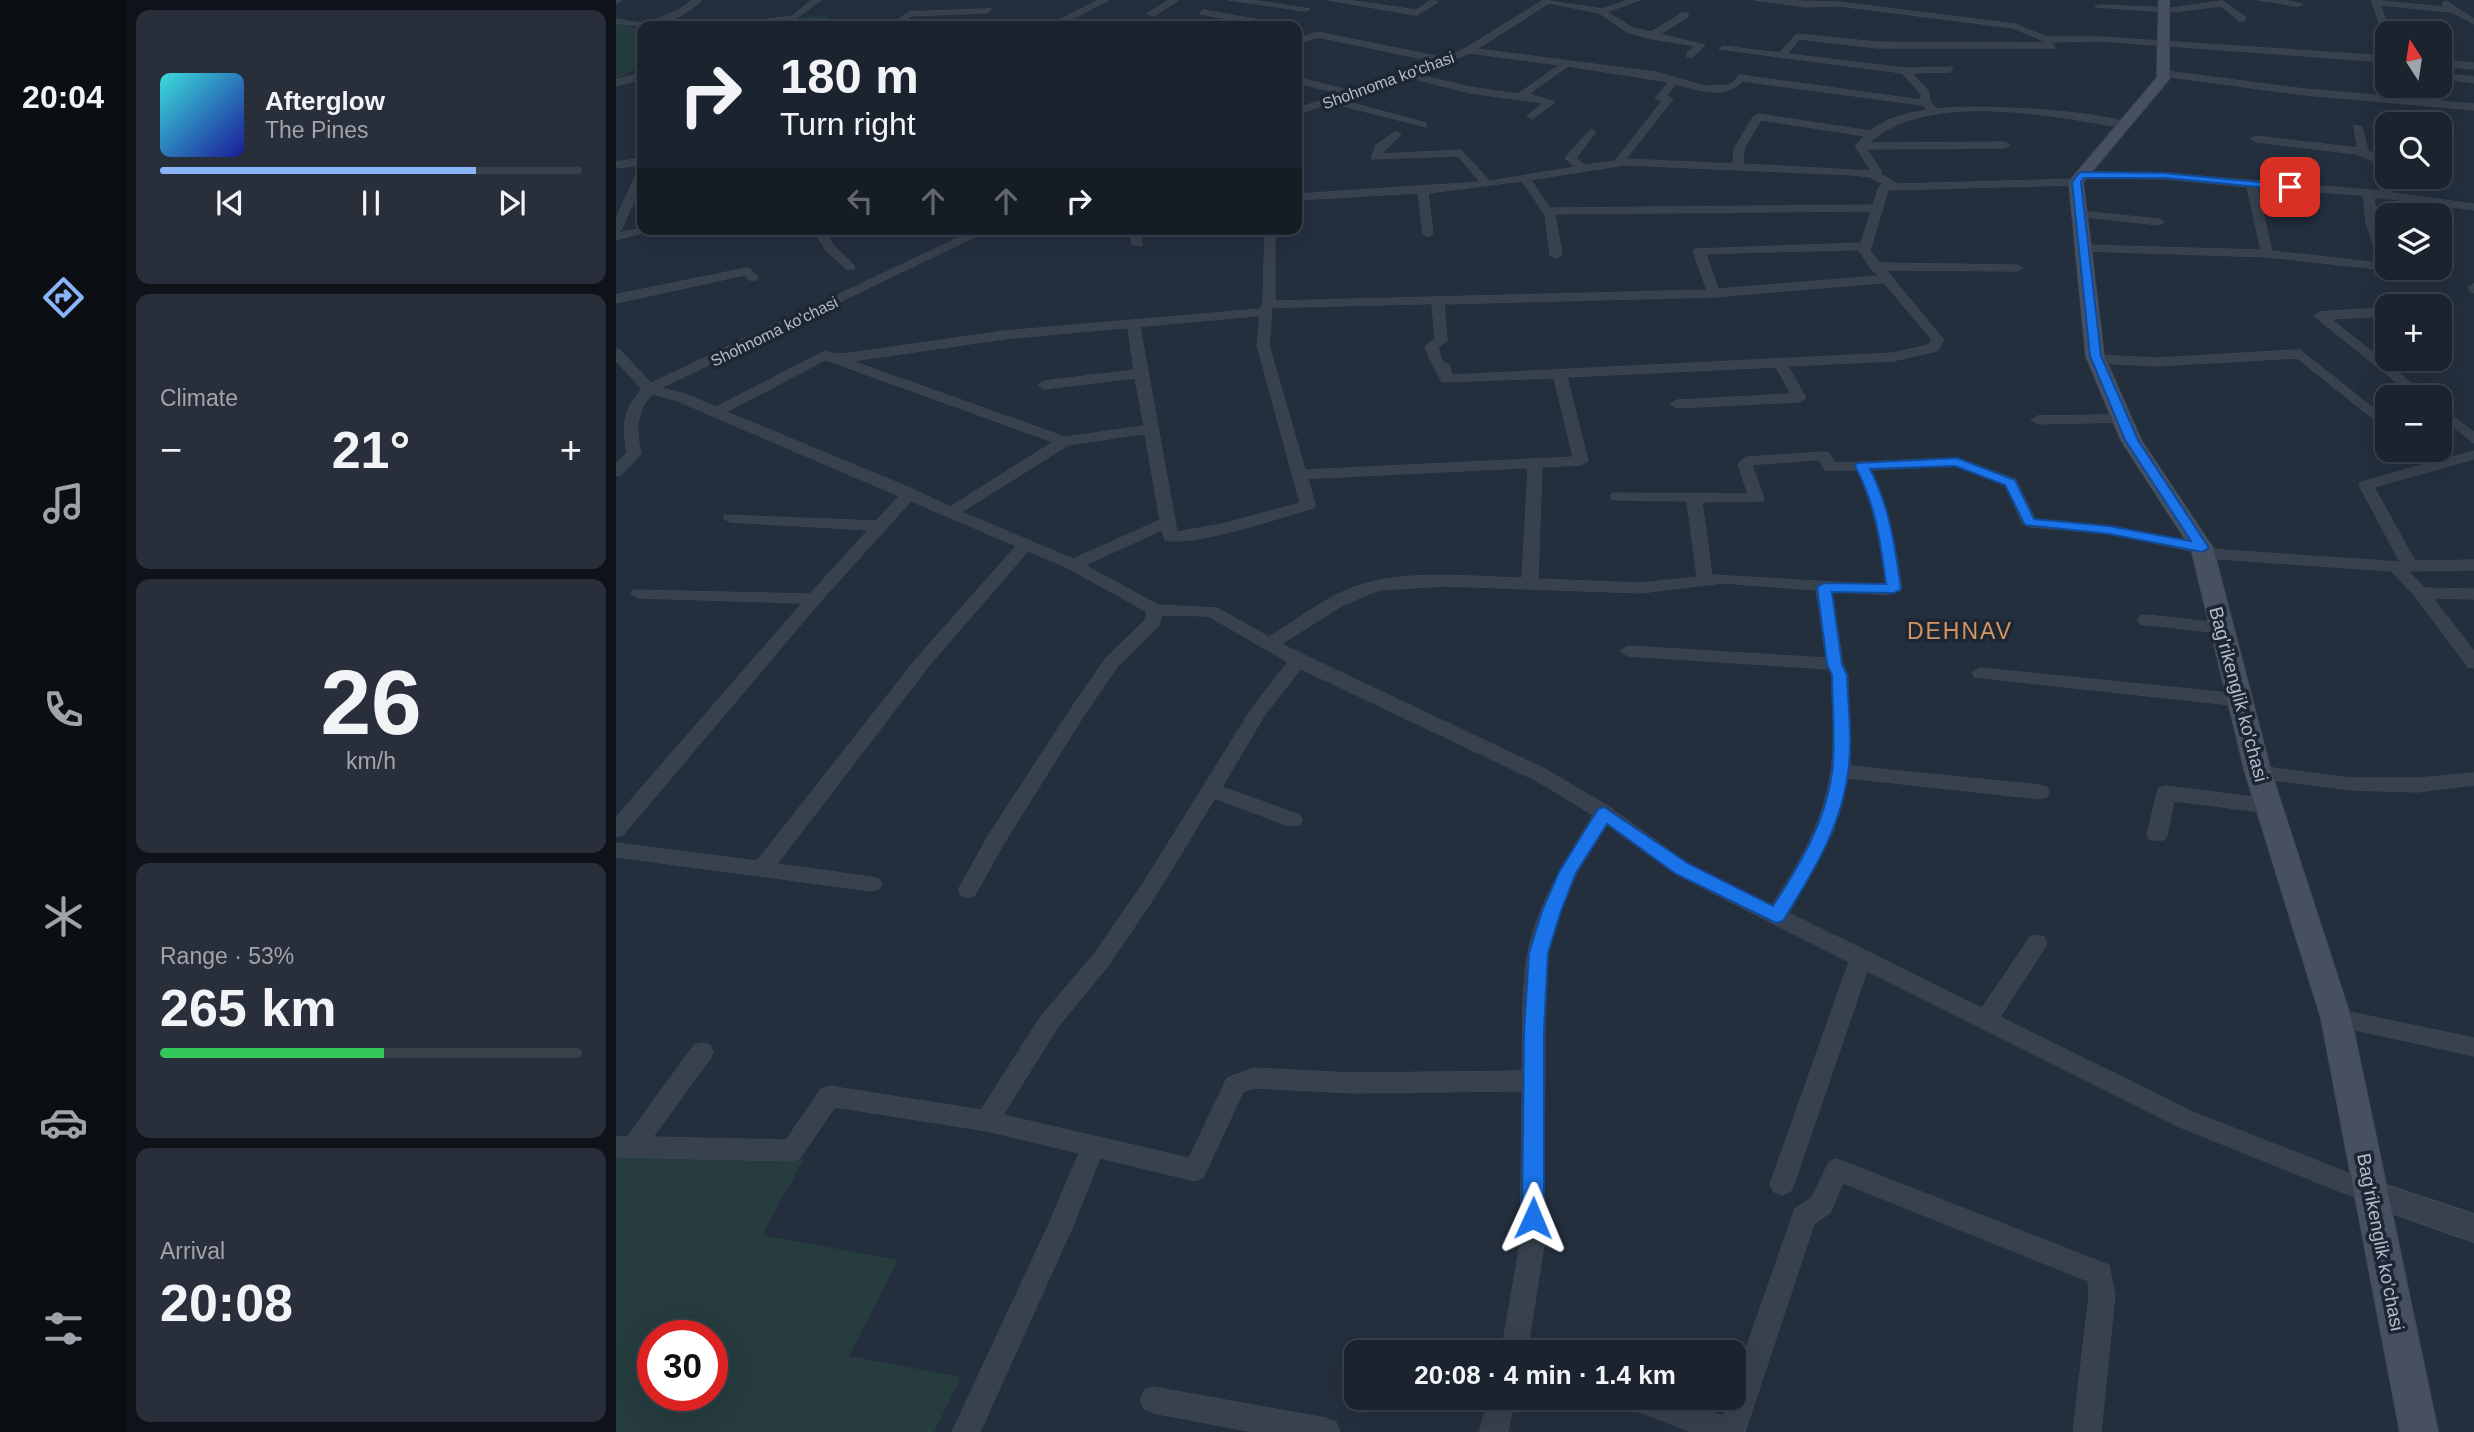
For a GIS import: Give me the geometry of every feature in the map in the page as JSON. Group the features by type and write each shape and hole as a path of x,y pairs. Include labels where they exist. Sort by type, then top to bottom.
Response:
{"main road":[{"path":"2078,179 2165,74 2163,5"},
{"name":"Bag'rikenglik ko'chasi","path":"2078,179 2097,359 2131,440 2203,550 2258,772 2336,1018 2418,1432"}],"street":[{"path":"658,21 681,12 698,0"},
{"path":"766,21 794,18 817,0"},
{"path":"1062,21 1105,0"},
{"path":"1150,14 1175,0"},
{"path":"1233,0 1306,9"},
{"path":"1293,15 1330,0 1417,13 1434,2"},
{"path":"1548,1 1602,11 1636,0"},
{"path":"1759,0 1828,3 2004,21 2047,40 2053,46 1877,45 1797,36 1781,56"},
{"path":"1867,8 1880,0"},
{"path":"2263,0 2298,4"},
{"name":"Shohnoma ko'chasi","path":"1302,110 1335,101 1446,61 1469,50 1548,1"},
{"path":"2099,7 2234,2"},
{"path":"2383,21 2375,2 2451,5 2474,22"},
{"path":"2223,3 2242,19"},
{"path":"900,21 925,5"},
{"path":"909,14 988,11"},
{"path":"1602,11 1630,30 1701,45 1905,71 1950,69"},
{"path":"1203,12 1259,21"},
{"path":"1650,36 1685,15"},
{"path":"616,22 637,25"},
{"path":"1302,30 1446,61"},
{"path":"1302,40 1317,34"},
{"path":"1723,48 1734,38"},
{"path":"2047,40 2101,39 2375,58"},
{"path":"1690,55 1701,45"},
{"path":"1469,50 1656,75 1685,84 1728,89 1740,78 1925,103 1934,111"},
{"path":"1527,98 1522,95 1565,64"},
{"path":"2452,64 2474,66"},
{"path":"1905,71 1926,94 1925,103"},
{"path":"2165,74 2337,95 2474,107"},
{"path":"1408,75 1470,90 1550,102 1532,116"},
{"path":"616,83 637,77"},
{"path":"2452,77 2474,80"},
{"path":"1618,163 1668,99 1660,98 1675,80"},
{"path":"1302,81 1353,94"},
{"path":"2322,99 2339,101 2337,95"},
{"path":"1335,101 1423,125"},
{"path":"1860,146 1870,134 1895,121 1934,111 2016,109 2125,125"},
{"path":"1738,167 1739,149 1758,117 1870,134"},
{"path":"2357,127 2363,152"},
{"path":"1581,167 1570,158 1591,132"},
{"path":"1396,134 1379,147 1374,157 1461,153 1487,184"},
{"path":"2256,139 2363,152 2381,160 2387,195"},
{"path":"1860,146 2005,145"},
{"path":"1860,146 1877,172 1872,174"},
{"path":"616,165 637,163"},
{"path":"1302,197 1487,184 1618,163 1872,174 1895,186"},
{"path":"1438,300 1441,341 1432,346 1436,363 1444,368 1447,379 1893,357 1937,345 1938,340 1864,251 1884,187 2164,176 2368,192 2474,207"},
{"path":"1524,177 1550,215 1556,255"},
{"path":"616,230 637,184"},
{"path":"2252,185 2267,254"},
{"path":"1423,190 1428,234"},
{"path":"2084,248 2267,254 2387,267 2371,223 2368,192"},
{"path":"1547,211 1877,208"},
{"path":"2080,214 2159,222"},
{"path":"616,237 637,232"},
{"path":"822,235 830,248 850,267"},
{"name":"Shohnoma ko'chasi","path":"633,407 649,389 973,235"},
{"path":"1137,235 1138,244"},
{"path":"1134,325 1170,537 1219,530 1308,505 1263,345 1267,317 1270,235"},
{"path":"1714,293 1699,251 1865,246"},
{"path":"1874,266 2017,268"},
{"path":"616,299 748,271 753,278"},
{"path":"717,412 825,355 851,357 1004,335 1134,325 1266,308 1438,300 1714,293 1885,279"},
{"path":"2375,313 2320,316 2375,359"},
{"path":"616,353 649,389 680,397 909,493 1073,565 1155,610 1211,611 1298,661 1541,775 1604,813 1682,869 2185,1119 2371,1193 2474,1228"},
{"path":"2097,359 2156,362 2300,354 2375,416"},
{"path":"825,355 1064,441"},
{"path":"1677,404 1799,398 1780,363"},
{"path":"2390,371 2408,385"},
{"path":"1044,385 1141,373"},
{"path":"1299,475 1581,461 1560,373"},
{"path":"616,415 633,407"},
{"path":"616,472 634,454 629,425 633,407"},
{"path":"2038,420 2122,419"},
{"path":"2452,421 2474,439"},
{"path":"952,512 1064,441 1151,429"},
{"path":"2474,455 2367,485 2402,567 2474,663"},
{"path":"1617,496 1757,498 1745,464 1751,460 1824,456 1830,467 1957,462 2011,482 2029,523 2109,530 2203,550 2402,567 2466,566 2474,584"},
{"path":"2430,462 2435,466"},
{"path":"1530,583 1535,464"},
{"path":"1269,645 1330,606 1365,589 1415,583 1641,587 1723,578 1824,587 1894,589 1884,520 1876,494 1861,466"},
{"path":"616,830 814,599 909,493"},
{"path":"1694,497 1705,580"},
{"path":"730,518 881,526"},
{"path":"1073,565 1168,522"},
{"path":"761,871 926,658 988,584 1026,545"},
{"path":"1776,916 1808,867 1830,817 1840,771 1840,675 1835,664 1824,587"},
{"path":"639,593 814,599"},
{"path":"2421,593 2474,594"},
{"path":"968,890 995,841 1080,708 1112,662 1153,621 1155,610"},
{"path":"2146,620 2221,628"},
{"path":"1628,651 1835,664"},
{"path":"987,1121 1049,1022 1101,960 1149,890 1258,712 1298,661"},
{"path":"1980,674 2240,700"},
{"path":"1840,771 2040,792"},
{"path":"2258,772 2350,784 2418,785 2474,779"},
{"path":"1211,790 1293,820"},
{"path":"2157,835 2166,793 2269,806"},
{"path":"1516,1340 1532,1245 1538,953 1551,911 1568,872 1604,813"},
{"path":"616,849 761,871 872,884"},
{"path":"1986,1020 2037,943"},
{"path":"1782,1184 1861,958"},
{"path":"2336,1018 2474,1047"},
{"path":"624,1147 702,1052"},
{"path":"624,1147 792,1152 830,1096 987,1121 1195,1170 1235,1085 1253,1078 1353,1083 1534,1081"},
{"path":"966,1432 1055,1240 1094,1145"},
{"path":"1669,1410 1731,1432 1804,1217 1821,1205 1837,1170 2100,1274 2102,1295 2087,1432"},
{"path":"1153,1400 1326,1432"},
{"path":"1494,1432 1499,1410"}],"green space":[{"path":"826,15 832,20 839,19 838,21 772,21"},
{"path":"616,23 637,29 637,68 616,79"},
{"path":"616,1151 804,1159 762,1235 898,1260 849,1356 961,1377 934,1432 616,1432"}],"district":[{"name":"DEHNAV","path":"1960,631"}],"route":[{"path":"1533,1218 1534,1031 1538,953 1551,911 1568,872 1604,813 1682,869 1776,916 1808,867 1830,817 1840,771 1840,675 1835,664 1824,587 1894,589 1887,556 1884,520 1876,494 1861,466 1957,462 2011,482 2029,523 2109,530 2202,548 2131,440 2095,356 2076,182 2080,175 2164,176 2290,187"}]}
